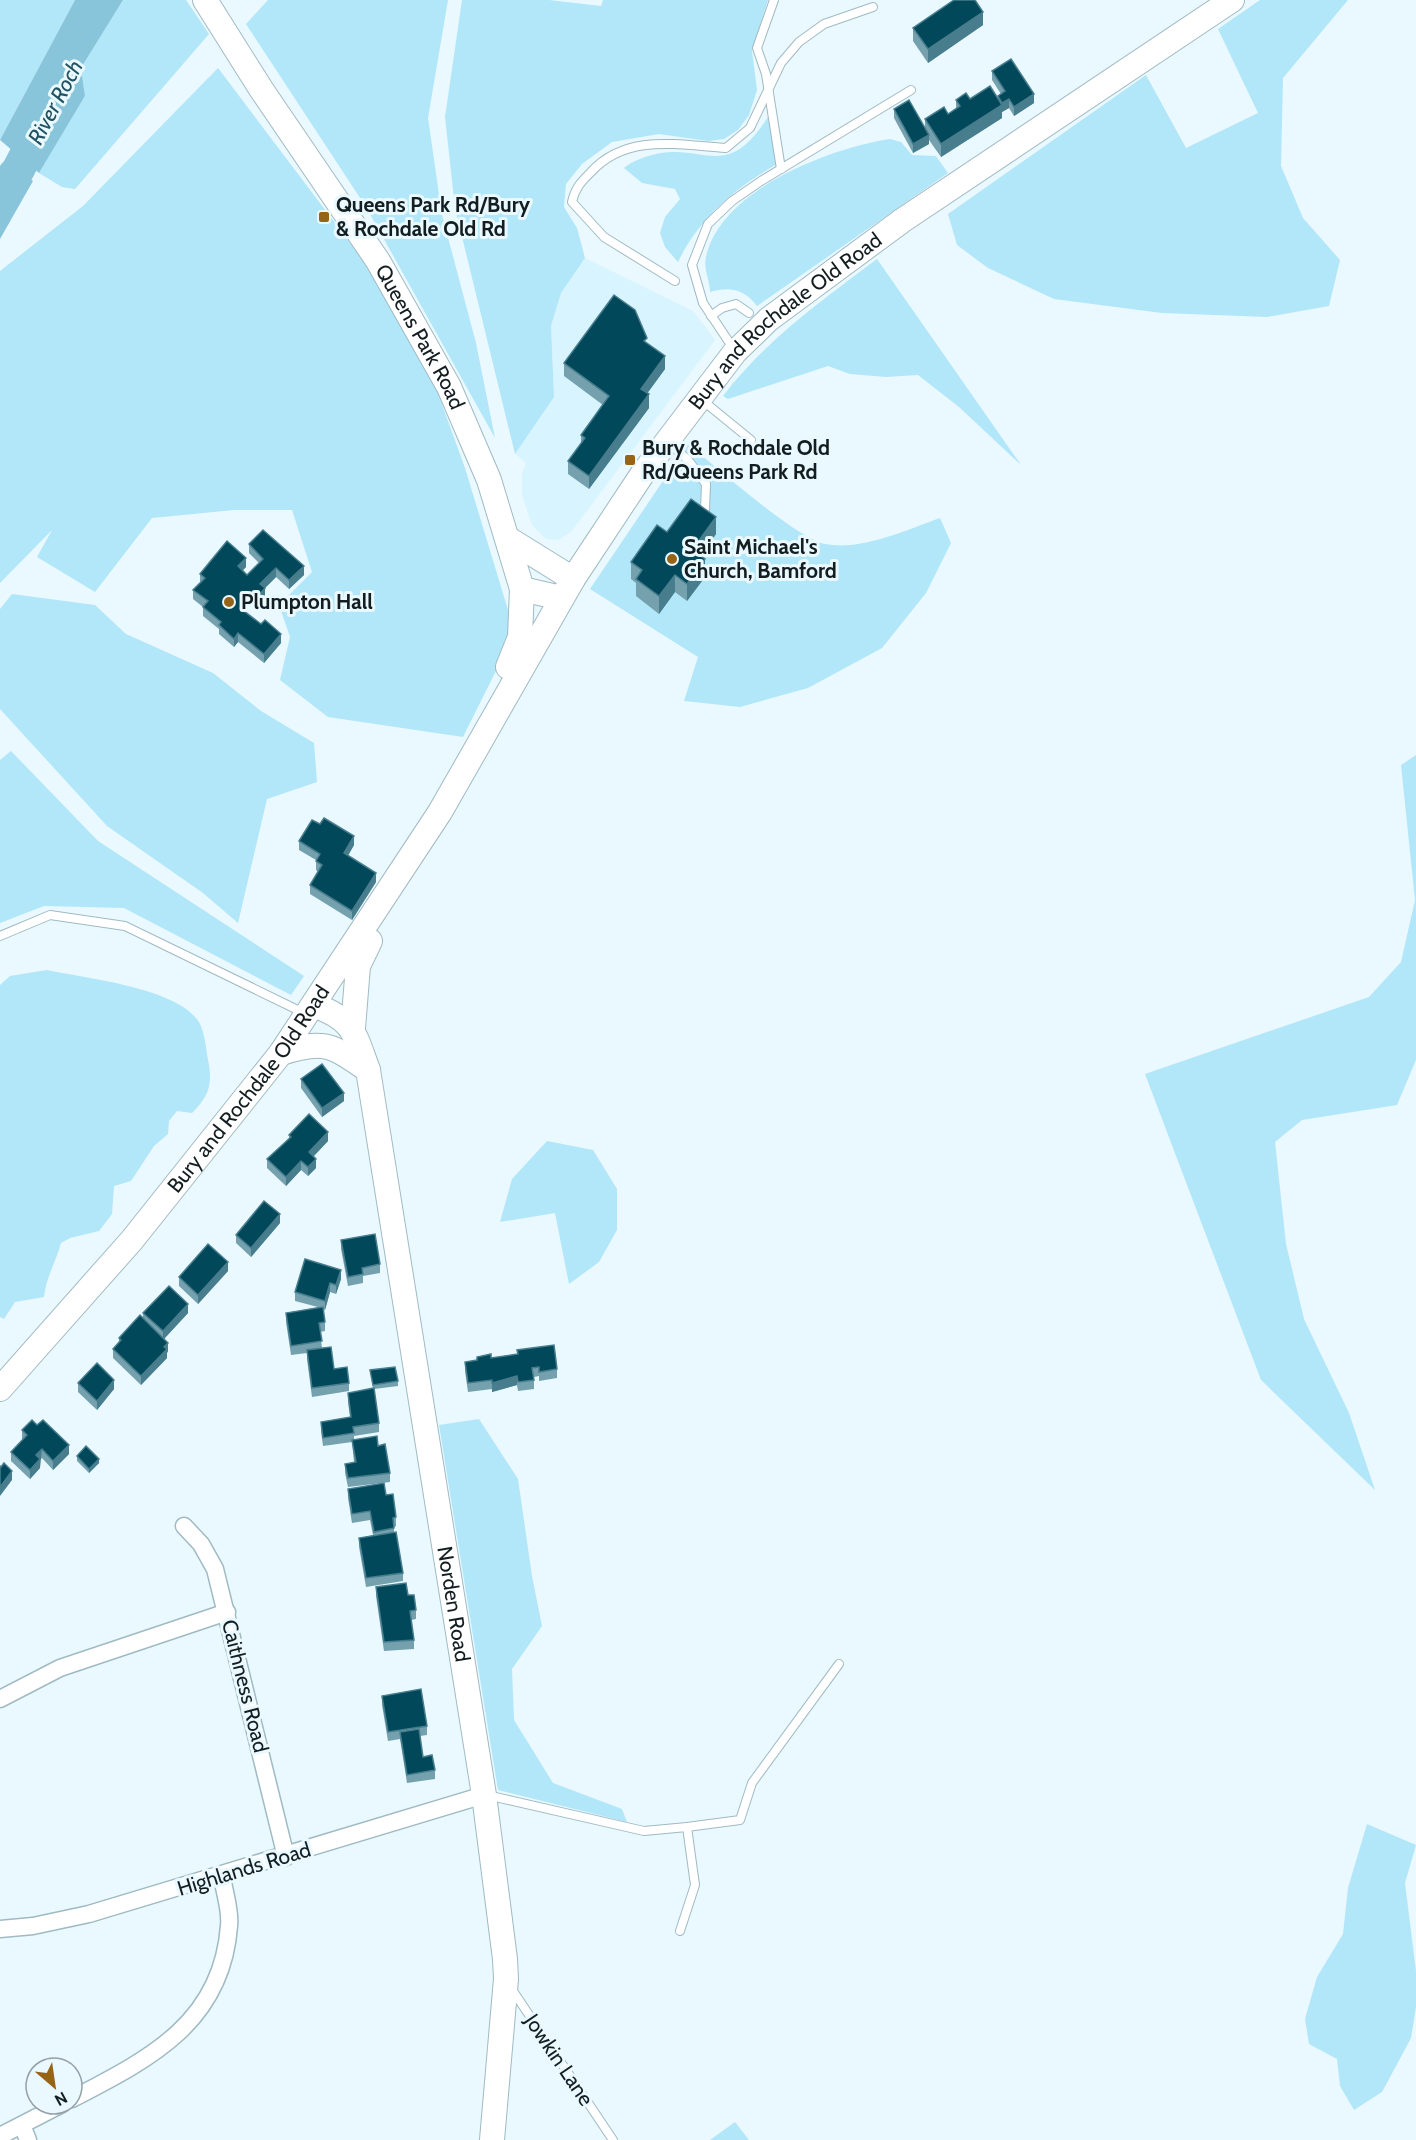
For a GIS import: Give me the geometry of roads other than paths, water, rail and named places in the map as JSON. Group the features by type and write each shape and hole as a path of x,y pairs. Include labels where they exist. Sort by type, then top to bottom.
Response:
{"street":[{"name":"Queens Park Road","path":"205,0 261,89 378,261 449,387 489,480 522,589"},
{"name":"Bury and Rochdale Old Road","path":"0,1389 132,1240 281,1053 402,873 567,588 667,441 735,352 769,319 903,220 1232,0"},
{"path":"507,538 567,588"},
{"path":"522,589 567,588"},
{"name":"Bury and Rochdale Old Road","path":"466,765 471,738 501,684 520,637 522,589"},
{"path":"353,1028 358,966 402,873"},
{"path":"311,1010 335,1012 353,1028"},
{"path":"311,1010 368,1070"},
{"name":"Norden Road","path":"353,1028 368,1070 484,1795 506,1979 492,2140"},
{"path":"281,1053 308,1044 324,1046 340,1051 368,1070"},
{"name":"Caithness Road","path":"183,1526 201,1544 215,1569 286,1857"},
{"path":"0,1699 60,1668 227,1612"},
{"name":"Highlands Road","path":"0,1929 33,1926 89,1914 286,1857 484,1795"},
{"path":"84,2092 169,2042 197,2015 218,1976 225,1952 230,1923 222,1876"},
{"path":"0,2136 25,2132 46,2116"}],"lane":[{"path":"774,0 757,48 768,88 781,169"},
{"path":"675,281 604,237 572,202 575,188 603,159 636,144 726,148 750,128 781,63 799,42 824,24 873,7"},
{"path":"735,352 702,303 692,265 708,224 732,201 910,90"},
{"path":"711,316 722,308 736,304 749,313"},
{"path":"699,398 751,440"},
{"path":"667,441 688,460 706,484 705,510"},
{"path":"0,936 50,915 125,926 311,1010"},
{"path":"484,1795 644,1831 740,1820 752,1784 839,1664"},
{"path":"680,1931 695,1885 687,1827"},
{"name":"Jowkin Lane","path":"506,1979 613,2140"}],"water":[{"path":"75,0 123,0 81,68 85,96 39,173 0,140"},
{"path":"3,162 33,181 0,239 0,166"}],"waterway":[{"name":"River Roch","path":"0,204 44,121"}],"place":[{"name":"Queens Park Rd/Bury & Rochdale Old Rd","path":"324,217"},
{"name":"Bury & Rochdale Old Rd/Queens Park Rd","path":"630,460"},
{"name":"Saint Michael's Church, Bamford","path":"672,559"},
{"name":"Plumpton Hall","path":"229,602"}]}
